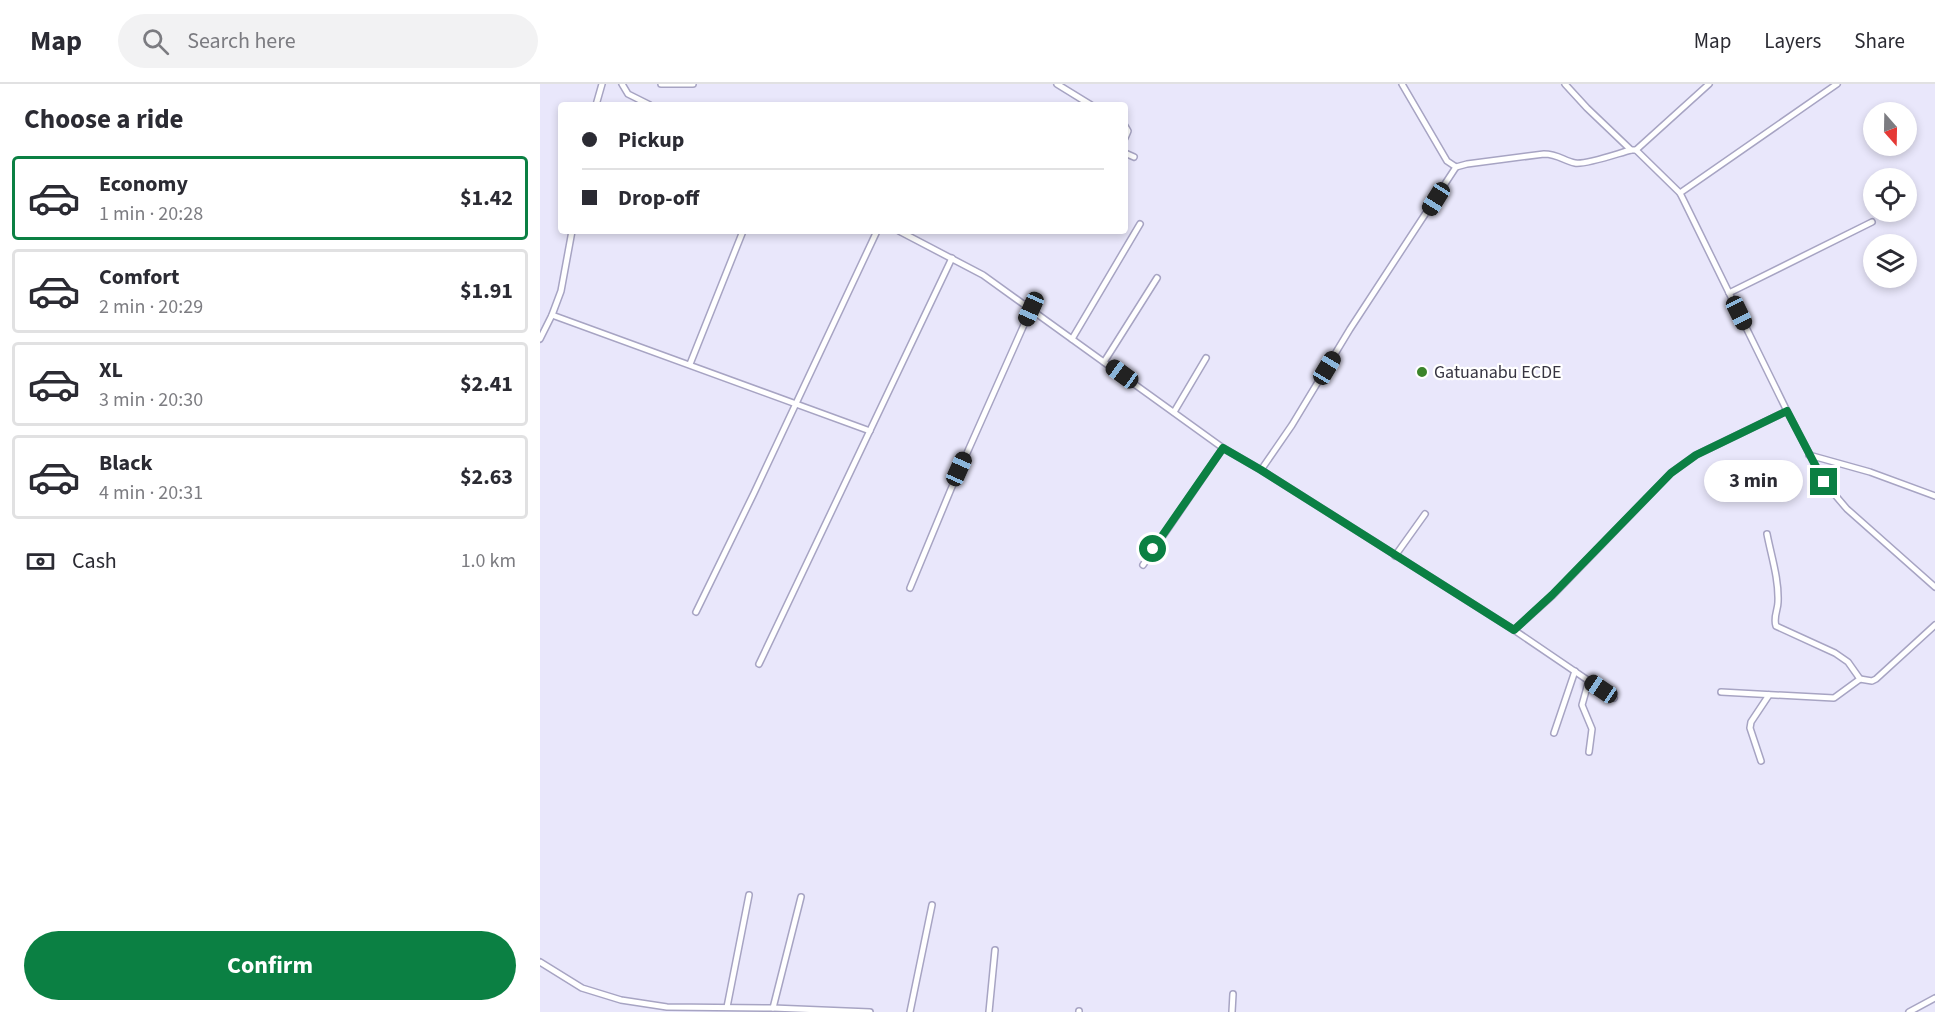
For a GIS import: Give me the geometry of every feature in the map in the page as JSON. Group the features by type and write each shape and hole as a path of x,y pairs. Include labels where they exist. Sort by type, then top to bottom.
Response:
{"street":[{"path":"597,102 602,84"},
{"path":"622,84 628,94 644,102"},
{"path":"661,84 693,84"},
{"path":"1057,84 1087,102"},
{"path":"1402,84 1448,161 1456,167"},
{"path":"1565,84 1680,193 1824,482 1846,509 1935,587"},
{"path":"1261,470 1456,167 1544,154 1555,154 1575,164 1633,150 1709,84"},
{"path":"1680,193 1837,84"},
{"path":"1128,154 1134,157"},
{"path":"1729,293 1872,222"},
{"path":"1072,339 1140,224"},
{"path":"540,339 552,315 564,278 571,234"},
{"path":"690,364 742,234"},
{"path":"696,612 876,234"},
{"path":"905,234 983,275 1223,448 1514,630 1614,698"},
{"path":"759,664 952,258"},
{"path":"1104,362 1157,278"},
{"path":"910,588 1031,309"},
{"path":"552,315 870,431"},
{"path":"1174,412 1206,358"},
{"path":"1514,630 1552,595 1671,473 1696,455 1787,411"},
{"path":"1143,565 1223,448"},
{"path":"1809,455 1870,472 1935,496"},
{"path":"1395,556 1425,514"},
{"path":"1767,534 1777,587 1776,626 1835,653 1848,662 1860,679 1872,681 1876,679 1935,625"},
{"path":"1554,733 1575,671"},
{"path":"1721,692 1834,698 1860,679"},
{"path":"1589,681 1582,705 1592,729 1589,752"},
{"path":"1761,761 1750,728 1751,722 1769,694"},
{"path":"726,1007 749,895"},
{"path":"773,1008 801,897"},
{"path":"910,1012 932,905"},
{"path":"989,1012 995,950"},
{"path":"540,962 582,988 621,1000 667,1007 870,1012"},
{"path":"1232,1012 1233,994"},
{"path":"1909,1012 1935,998"}],"place":[{"name":"Gatuanabu ECDE","path":"1422,372"}],"route":[{"path":"1153,549 1223,448 1514,630 1552,595 1671,473 1696,455 1787,411 1824,482"}]}
